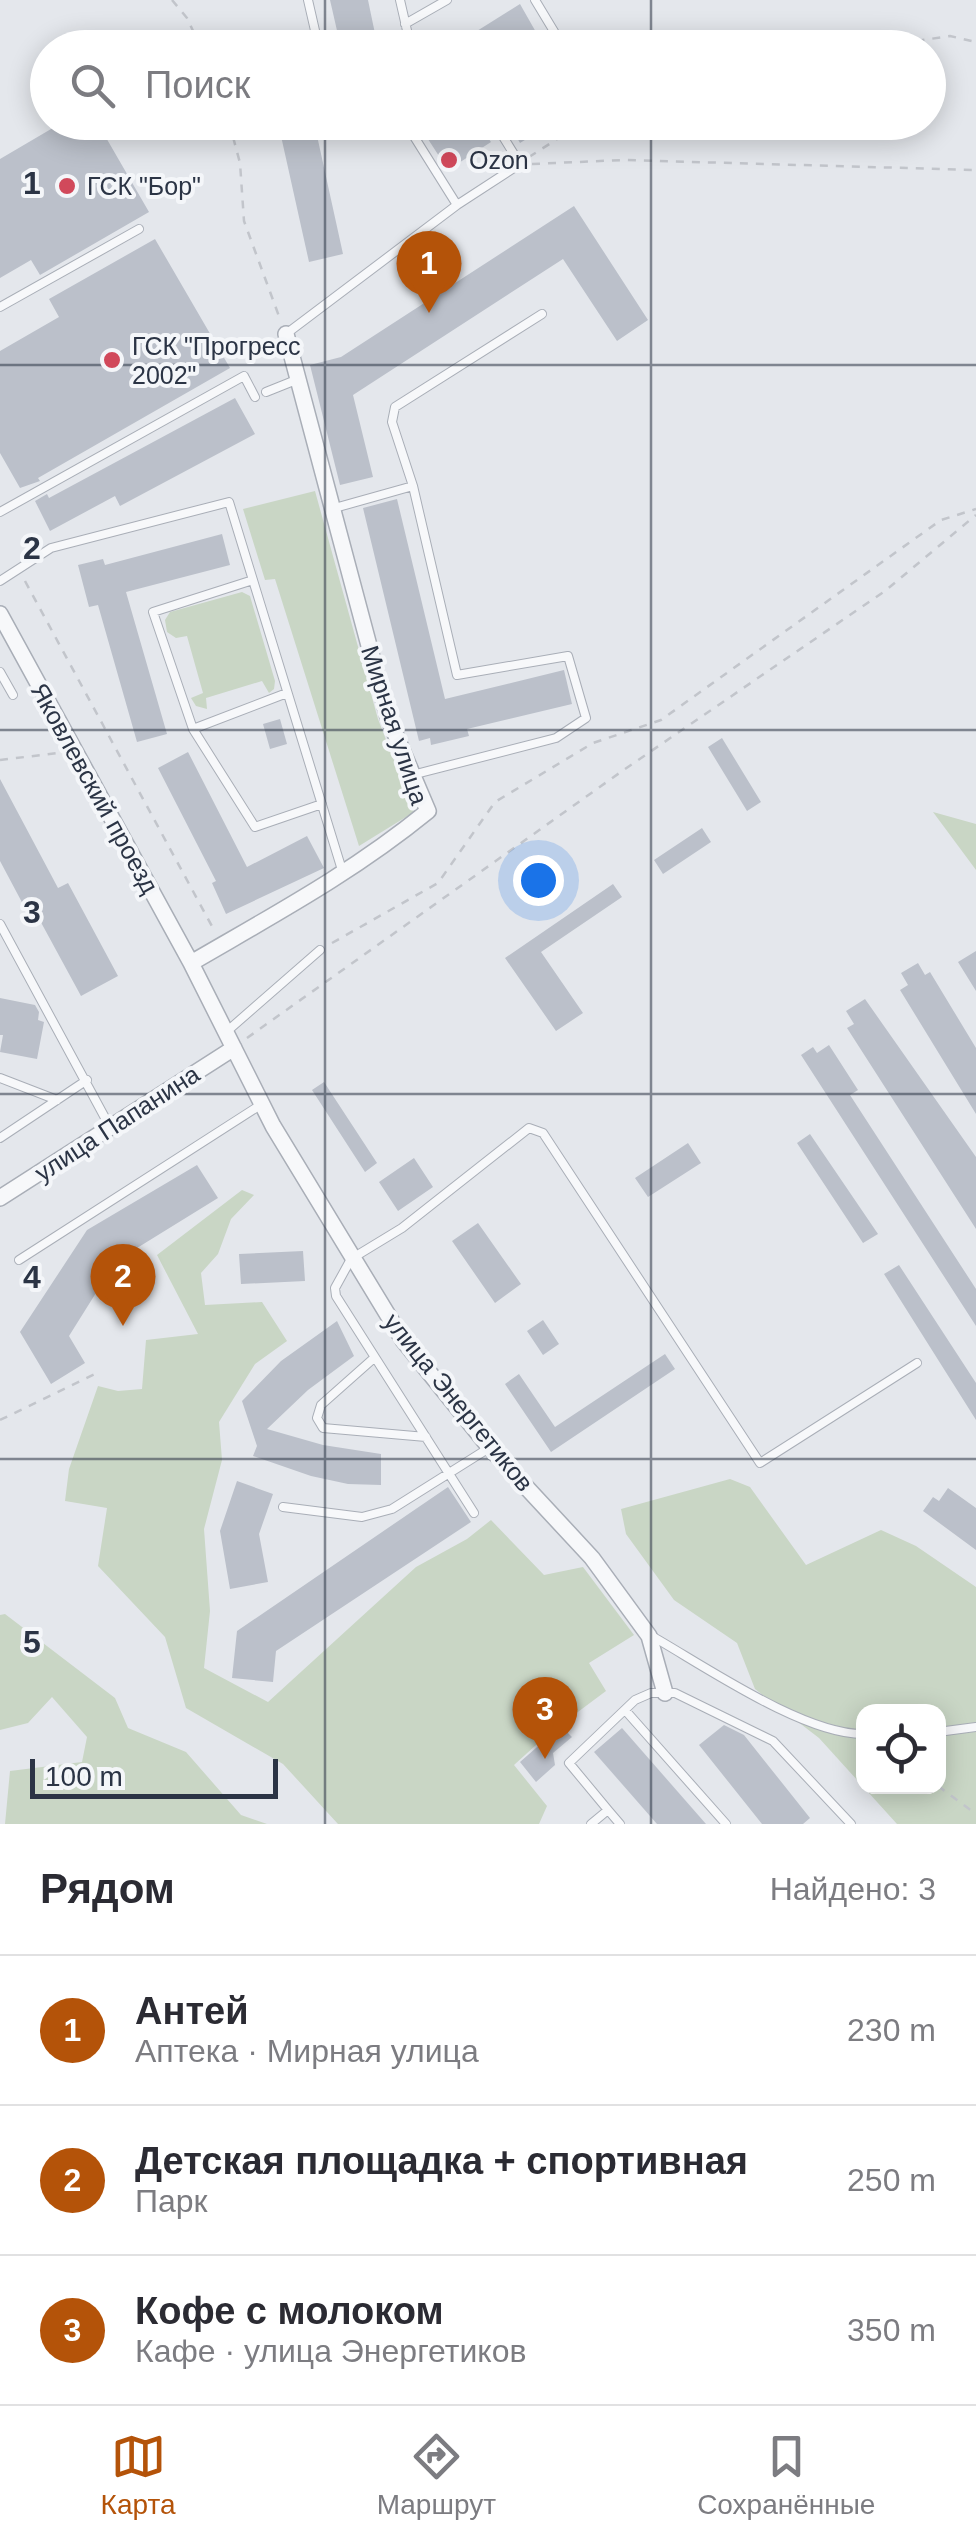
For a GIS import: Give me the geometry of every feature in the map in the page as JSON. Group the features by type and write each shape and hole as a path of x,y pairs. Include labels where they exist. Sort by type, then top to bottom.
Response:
{"street":[{"name":"Мирная улица","path":"191,962 344,875 428,811 388,717 286,334"},
{"name":"Яковлевский проезд","path":"0,614 191,962"},
{"path":"191,962 230,1040"},
{"name":"улица Энергетиков","path":"230,1040 262,1104 403,1340 490,1448 592,1558 646,1632 665,1693"},
{"name":"улица Папанина","path":"0,1198 110,1127 230,1040"}],"lane":[{"path":"308,0 315,30"},
{"path":"400,0 406,30"},
{"path":"405,24 446,0"},
{"path":"536,0 554,30"},
{"path":"416,140 458,205"},
{"path":"286,334 458,205 520,164 505,140"},
{"path":"0,307 139,230"},
{"path":"412,775 556,738 586,718 568,656 457,675 413,486 392,422 395,406 542,314"},
{"path":"0,512 244,376 255,397"},
{"path":"266,392 296,380"},
{"path":"331,509 413,486"},
{"path":"0,581 51,548 229,502 344,875"},
{"path":"253,580 153,612 193,729 254,826 322,804"},
{"path":"0,672 13,695"},
{"path":"193,729 288,694"},
{"path":"0,924 110,1127"},
{"path":"230,1040 320,950"},
{"path":"0,1078 57,1100"},
{"path":"0,1138 87,1080"},
{"path":"19,1260 262,1104"},
{"path":"474,1513 334,1292 352,1259 402,1228 529,1128 543,1133 760,1464 917,1363"},
{"path":"374,1358 321,1406 319,1424 324,1428 426,1437"},
{"path":"283,1508 362,1518 392,1509 490,1448"},
{"path":"646,1632 747,1694 845,1734 856,1734"},
{"path":"620,1824 568,1765 635,1700 675,1692 773,1741 851,1824"},
{"path":"625,1710 726,1824"},
{"path":"946,1731 976,1727"},
{"path":"592,1824 608,1810"}],"path":[{"path":"172,0 193,30"},
{"path":"946,37 976,42"},
{"path":"234,140 244,221 286,334"},
{"path":"520,164 557,140"},
{"path":"520,164 624,160 976,170"},
{"path":"320,950 438,883 495,802 593,743 661,720 941,520 976,509"},
{"path":"230,1040 885,591 976,515"},
{"path":"19,569 222,945"},
{"path":"0,760 75,750"},
{"path":"0,1420 100,1372"},
{"path":"946,1792 976,1814"}],"green space":[{"path":"315,491 378,719 414,812 359,846 275,579 265,580 243,509"},
{"path":"242,592 250,596 274,689 269,693 262,681 206,698 207,709 196,706 191,698 203,693 187,636 176,638 167,632 165,620 170,612"},
{"path":"933,812 976,824 976,870"},
{"path":"242,1190 254,1195 231,1219 218,1254 201,1273 205,1305 262,1302 287,1341 255,1364 219,1422 222,1460 204,1529 210,1611 204,1668 268,1702 416,1567 467,1539 491,1520 544,1575 583,1567 634,1635 589,1663 606,1691 514,1765 547,1806 539,1824 338,1824 283,1764 186,1708 165,1637 98,1566 107,1508 65,1501 69,1469 98,1386 118,1391 142,1389 146,1340 198,1334 157,1255"},
{"path":"730,1479 750,1487 806,1565 881,1530 916,1546 976,1587 976,1824 897,1824 870,1794 946,1794 946,1704 856,1704 856,1779 819,1738 755,1689 737,1643 674,1600 626,1534 621,1509"},
{"path":"5,1614 115,1698 128,1728 186,1752 241,1815 267,1824 5,1824 10,1771 82,1762 87,1737 52,1697 28,1723 0,1730 0,1615"}],"building":[{"path":"330,0 368,0 374,30 337,30"},
{"path":"520,4 535,30 479,30"},
{"name":"ГСК \"Бор\"","path":"32,140 107,140 149,212 40,275 31,260 0,278 0,159"},
{"path":"282,140 318,140 343,254 309,262"},
{"path":"429,140 491,142 448,170"},
{"path":"574,206 648,320 617,341 563,259 353,395 373,477 340,485 310,365 341,357"},
{"name":"ГСК \"Прогресс 2002\"","path":"155,239 230,368 38,478 40,481 20,488 0,453 0,351 59,317 49,299"},
{"path":"235,398 255,434 120,506 115,496 50,531 35,501 47,494 49,498"},
{"path":"397,499 445,699 564,670 572,704 467,729 469,736 431,745 430,738 419,741 363,508"},
{"path":"222,534 230,565 126,592 167,734 137,742 98,605 89,607 78,565 103,559 105,565"},
{"path":"280,719 287,744 270,749 263,724"},
{"path":"722,738 761,802 747,811 708,747"},
{"path":"188,752 247,867 307,836 324,868 226,914 212,883 216,881 158,768"},
{"path":"0,779 58,888 68,883 118,976 81,996 31,904 25,908 0,861"},
{"path":"702,828 711,842 663,874 654,860"},
{"path":"613,884 622,897 541,952 583,1013 556,1031 505,958"},
{"path":"976,951 976,991 958,962"},
{"path":"918,963 925,975 930,972 976,1048 976,1114 900,990 908,985 901,973"},
{"path":"0,998 35,1005 38,1020 44,1022 37,1059 0,1052"},
{"path":"865,999 976,1157 976,1229 847,1028 854,1024 846,1011"},
{"path":"829,1045 858,1090 850,1095 976,1289 976,1326 801,1055 813,1047 817,1053"},
{"path":"324,1082 377,1163 365,1172 312,1090"},
{"path":"810,1134 878,1234 863,1243 797,1143"},
{"path":"688,1143 701,1163 648,1197 635,1178"},
{"path":"414,1158 433,1187 398,1211 379,1182"},
{"path":"197,1165 218,1198 116,1261 69,1336 85,1363 51,1384 20,1332 87,1230"},
{"path":"478,1223 521,1284 495,1303 452,1241"},
{"path":"303,1251 305,1281 241,1284 239,1254"},
{"path":"899,1265 976,1383 976,1420 884,1274"},
{"path":"543,1320 559,1344 543,1355 527,1331"},
{"path":"337,1321 354,1356 308,1390 267,1429 323,1445 381,1454 381,1485 348,1484 311,1476 253,1456 257,1446 242,1401 281,1361"},
{"path":"665,1354 675,1369 551,1452 505,1384 519,1374 555,1427"},
{"path":"237,1481 273,1494 259,1534 268,1582 230,1589 220,1531"},
{"path":"448,1487 471,1522 276,1651 273,1682 232,1678 237,1631"},
{"path":"948,1488 976,1508 976,1550 923,1511 933,1497 939,1501"},
{"path":"724,1725 744,1735 810,1818 803,1824 762,1824 699,1745"},
{"path":"561,1726 572,1737 553,1753 555,1765 536,1782 520,1762"},
{"path":"622,1728 706,1824 657,1824 594,1752"}],"place":[{"name":"Ozon","path":"449,160"},
{"name":"ГСК \"Бор\"","path":"67,186"},
{"name":"Антей","path":"429,313"},
{"name":"ГСК \"Прогресс 2002\"","path":"112,360"},
{"name":"Детская площадка + спортивная","path":"123,1326"},
{"name":"Кофе с молоком","path":"545,1759"}]}
